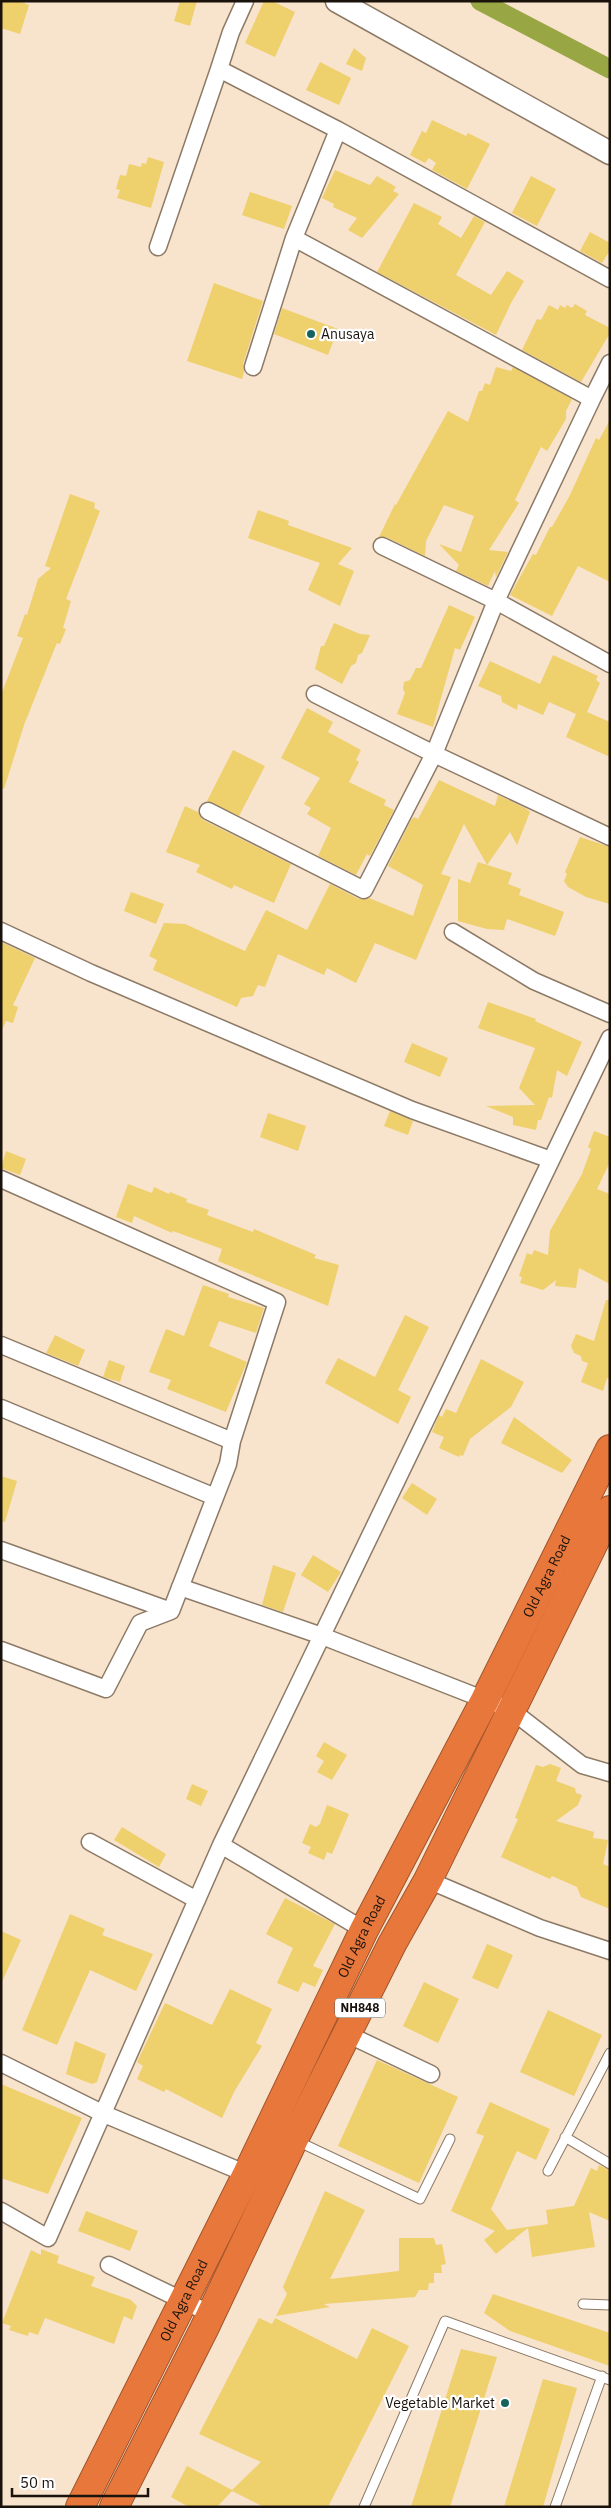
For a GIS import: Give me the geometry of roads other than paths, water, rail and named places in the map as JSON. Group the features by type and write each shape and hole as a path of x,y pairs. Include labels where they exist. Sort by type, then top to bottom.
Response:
{"highway":[{"name":"Old Agra Road","path":"80,2507 247,2174 364,1930 485,1700 610,1449"},
{"name":"NH848","path":"114,2507 211,2314 294,2139 392,1944 428,1880 608,1518"},
{"path":"398,1865 428,1880"}],"street":[{"path":"158,247 231,32 245,1"},
{"path":"337,1 610,153"},
{"path":"219,69 338,130 610,279"},
{"path":"253,367 294,238 338,130"},
{"path":"294,238 592,399"},
{"path":"208,811 364,890 434,754 496,601 610,363"},
{"path":"382,546 496,601 609,662"},
{"path":"315,694 434,754 610,837"},
{"path":"1,931 91,973 412,1110 551,1160"},
{"path":"453,932 534,981 610,1014"},
{"path":"1,2210 48,2238 221,1845 610,1038"},
{"path":"1,1179 278,1302 232,1441 228,1464 171,1612 140,1624 106,1689 1,1650"},
{"path":"1,1345 232,1441"},
{"path":"1,1408 215,1497"},
{"path":"1,1550 171,1612"},
{"path":"180,1588 322,1636 511,1710 582,1765 610,1773"},
{"path":"90,1842 197,1900"},
{"path":"221,1845 364,1930"},
{"path":"428,1880 540,1928 610,1952"},
{"path":"347,2034 432,2074"},
{"path":"1,2063 104,2114 247,2174"},
{"path":"108,2265 211,2314"}],"lane":[{"path":"548,2171 610,2053"},
{"path":"565,2137 610,2164"},
{"path":"294,2139 420,2199 450,2139"},
{"path":"583,2304 610,2305"},
{"path":"364,2507 445,2321 606,2378 555,2507"}],"waterway":[{"path":"480,1 610,69"}],"place":[{"name":"Anusaya","path":"311,334"},
{"name":"Vegetable Market","path":"505,2403"}]}
